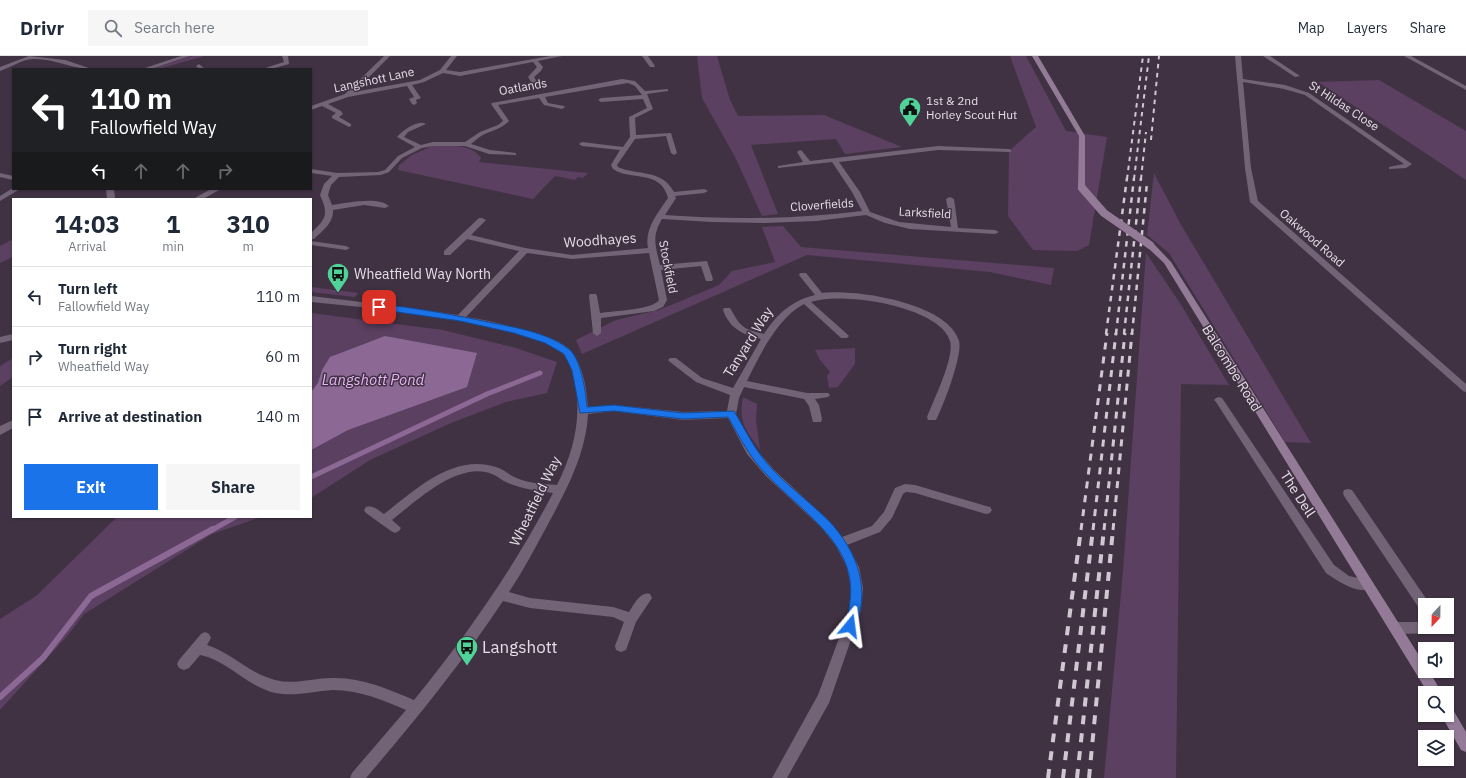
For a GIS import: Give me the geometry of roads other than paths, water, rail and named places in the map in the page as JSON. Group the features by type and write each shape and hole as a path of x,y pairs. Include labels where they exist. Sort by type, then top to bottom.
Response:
{"main road":[{"name":"Balcombe Road","path":"1035,56 1082,136 1082,188 1100,209 1150,245 1166,262 1367,585 1396,628 1431,686"},
{"path":"1452,722 1466,745"}],"street":[{"path":"0,69 33,56 86,68"},
{"path":"148,68 187,56"},
{"path":"269,68 287,63 285,56"},
{"path":"347,95 387,56"},
{"path":"454,56 442,71 460,74 559,56"},
{"path":"645,56 652,66"},
{"name":"Oakwood Road","path":"1238,56 1248,168 1254,202 1466,389"},
{"path":"1266,56 1296,76"},
{"path":"1407,56 1466,88"},
{"path":"534,60 540,67 539,70 531,77 537,87"},
{"name":"Langshott Lane","path":"312,108 347,95 422,81 442,71"},
{"name":"St Hildas Close","path":"1240,80 1285,87 1307,94 1409,164 1406,166 1391,168"},
{"name":"Oatlands","path":"466,144 482,133 500,126 506,120 494,104 622,81 633,81 645,95"},
{"path":"409,84 418,98 412,99 414,103"},
{"path":"601,100 645,95 666,90"},
{"path":"541,95 546,104 562,106"},
{"path":"645,95 650,108 632,117 634,136 614,165 615,168 656,178 666,185 672,194 704,191"},
{"path":"323,104 340,112 340,114 334,117 349,125"},
{"path":"420,147 400,137 406,131 423,124"},
{"path":"634,136 669,134 674,153"},
{"path":"312,171 337,175 379,174 387,171 400,158 420,147 433,144 466,144 489,152 514,154"},
{"path":"582,144 625,149"},
{"path":"780,167 938,148 1009,151"},
{"path":"800,152 808,164"},
{"name":"Cloverfields","path":"660,217 730,222 815,218 868,213 856,192 834,160"},
{"path":"0,175 12,178"},
{"path":"312,236 329,220 330,208 324,195 328,184 337,175"},
{"path":"0,199 14,190"},
{"path":"199,198 215,190"},
{"name":"Stockfield","path":"596,316 651,309 660,305 663,300 652,250 651,233 672,198 672,194"},
{"name":"Larksfield","path":"868,213 889,222 905,226 955,230 950,199"},
{"path":"330,208 370,202 385,206"},
{"path":"447,253 482,220"},
{"path":"955,230 995,232"},
{"name":"Woodhayes","path":"465,236 525,250 572,257 652,250"},
{"path":"312,243 346,248"},
{"path":"460,318 525,250"},
{"path":"657,268 704,263 709,279"},
{"path":"803,275 820,296"},
{"name":"Tanyard Way","path":"731,414 736,393 767,338 783,314 792,306 820,296 852,295 920,311 943,324 954,338 955,352 932,417"},
{"path":"593,296 597,333"},
{"name":"Wheatfield Way","path":"312,299 410,310 460,318 522,332 548,341 568,352 576,370 581,391 583,411 582,424 573,458 560,490 530,549 500,595 446,671 418,708 357,778"},
{"path":"804,301 844,336"},
{"path":"727,310 734,326 767,338"},
{"path":"0,340 12,337"},
{"path":"673,360 699,380 736,393"},
{"path":"742,383 807,396 825,395"},
{"path":"807,396 814,405 817,419"},
{"name":"The Dell","path":"1219,400 1330,569 1346,580 1367,585"},
{"path":"583,411 614,408 683,416 731,414 751,451 760,462 825,524 840,542 853,567 857,588 855,611 824,698 779,778"},
{"path":"0,431 12,425"},
{"path":"384,520 430,486 449,475 466,468 480,468 495,471 509,479 526,485 560,490"},
{"path":"840,542 876,529 888,515 899,491 905,488 915,489 986,510"},
{"path":"1348,493 1419,598"},
{"path":"370,510 395,528"},
{"path":"500,595 530,603 613,612 630,619"},
{"path":"621,646 630,619 646,598"},
{"path":"1396,628 1418,627"},
{"path":"184,664 202,643 258,681 283,688 308,688 332,684 356,686 388,695 418,708"}],"water":[{"name":"Langshott Pond","path":"385,336 477,353 467,387 348,430 312,449 312,391 318,383 322,370 330,357"}],"waterway":[{"path":"312,477 487,394 540,373"},
{"path":"212,530 233,518"},
{"path":"0,697 43,658 91,596 213,529"}],"railway":[{"path":"1127,179 1143,56"},
{"path":"1134,179 1149,56"},
{"path":"1151,140 1159,56"},
{"path":"1141,179 1146,132"},
{"path":"1106,334 1127,178"},
{"path":"1116,334 1134,178"},
{"path":"1124,334 1141,178"},
{"path":"1132,334 1147,183"},
{"path":"1081,530 1107,333"},
{"path":"1093,530 1116,333"},
{"path":"1104,530 1125,333"},
{"path":"1113,530 1132,333"},
{"path":"1048,778 1081,529"},
{"path":"1063,778 1093,529"},
{"path":"1077,778 1104,529"},
{"path":"1089,778 1113,529"}],"place":[{"name":"1st & 2nd Horley Scout Hut","path":"910,128"},
{"name":"Wheatfield Way North","path":"338,294"},
{"name":"Langshott","path":"467,666"}]}
